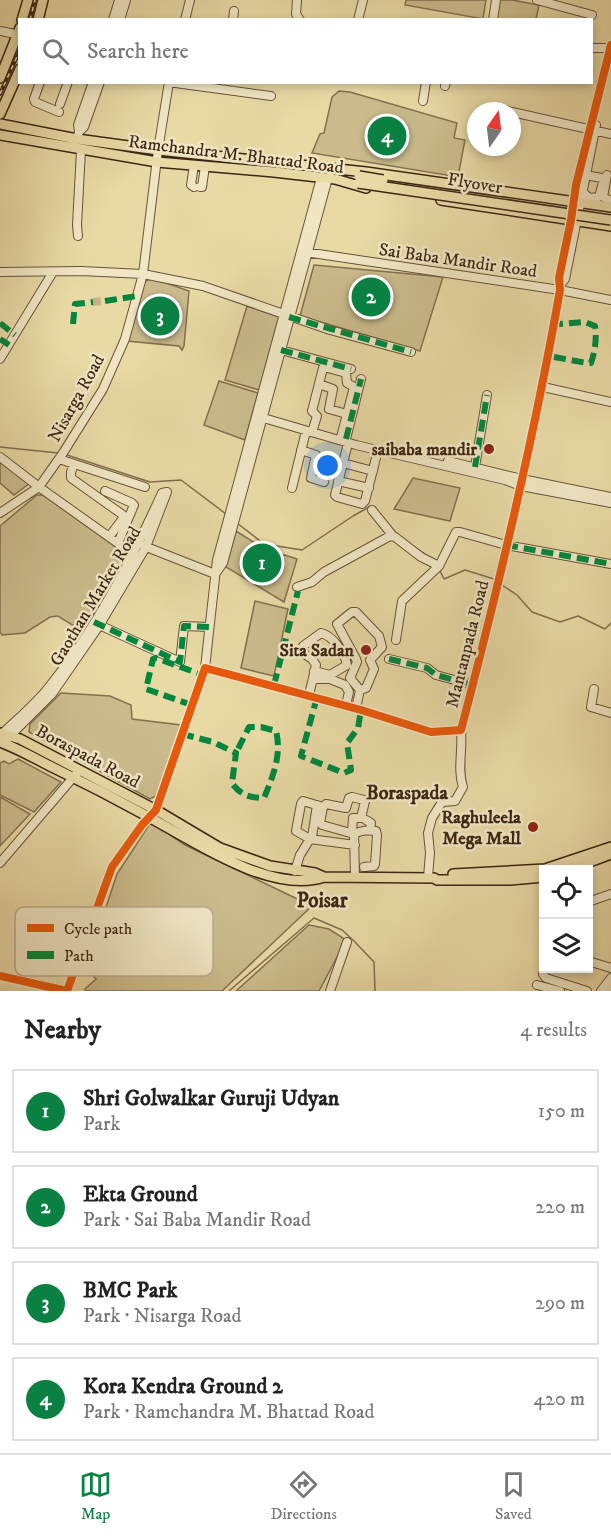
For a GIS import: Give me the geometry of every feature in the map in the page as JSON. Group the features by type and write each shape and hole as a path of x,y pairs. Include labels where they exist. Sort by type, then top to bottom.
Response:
{"main road":[{"path":"23,18 28,0"},
{"path":"38,18 43,0"},
{"path":"0,78 18,35"},
{"path":"0,114 18,74"},
{"path":"2,136 4,125"},
{"name":"Ramchandra M. Bhattad Road","path":"4,125 330,176 367,188 611,226"},
{"name":"Ramchandra M. Bhattad Road","path":"2,136 157,162 330,176 366,172 579,199 611,207"},
{"name":"Flyover","path":"330,176 611,215"},
{"name":"Flyover","path":"359,179 611,220"},
{"name":"Boraspada Road","path":"2,737 153,814 192,843 298,880 355,877 437,880 539,877"},
{"name":"Boraspada Road","path":"431,878 438,875 545,869 611,847"},
{"path":"581,865 611,854"},
{"name":"Boraspada Road","path":"266,869 315,873 324,878"}],"street":[{"path":"114,18 119,0"},
{"path":"121,18 126,0"},
{"path":"186,18 190,0"},
{"path":"358,18 363,0"},
{"path":"493,18 496,0"},
{"path":"537,0 592,15"},
{"path":"295,1 299,18"},
{"path":"0,31 18,33"},
{"path":"579,199 611,47 593,48"},
{"path":"579,199 586,173 592,130 611,62"},
{"path":"39,84 35,102 59,108 67,84"},
{"path":"78,136 78,125 92,84"},
{"path":"78,136 84,127 99,84"},
{"name":"Nisarga Road","path":"0,513 39,487 59,459 103,389 124,339 143,274 158,150 169,84"},
{"path":"196,84 222,85 271,96"},
{"path":"423,101 426,84"},
{"path":"521,113 611,134"},
{"path":"78,236 81,150"},
{"path":"198,182 200,166"},
{"path":"586,173 609,175 603,197 611,201"},
{"path":"579,199 599,197 602,178 586,173"},
{"path":"97,907 112,867 142,825 153,814 205,668 215,574 304,252 330,176"},
{"name":"Mantanpada Road","path":"205,668 352,707 431,732 461,730 551,356 561,287 565,279 579,199"},
{"name":"Sai Baba Mandir Road","path":"304,252 561,287 611,300"},
{"path":"0,272 143,274 203,286 330,330 411,352"},
{"path":"0,359 53,272"},
{"path":"259,415 281,350 286,316"},
{"path":"281,350 351,369"},
{"path":"292,488 301,450 317,416 312,411 324,367 346,373 347,383 354,387 339,441 343,463 335,495 337,497 364,504 378,450"},
{"path":"339,441 361,379"},
{"path":"319,384 333,389 329,409 347,414"},
{"path":"543,387 611,402"},
{"path":"475,467 487,395"},
{"path":"259,415 339,441 611,503"},
{"path":"339,441 475,467 522,483 611,497"},
{"path":"301,450 316,455 311,478 324,482"},
{"path":"0,457 137,556"},
{"path":"59,459 145,488"},
{"path":"343,463 373,471"},
{"path":"74,464 70,472 71,477 124,517 109,537"},
{"path":"338,481 369,488"},
{"path":"105,491 132,502 134,505 118,543"},
{"name":"Gaothan Market Road","path":"2,737 33,708 61,676 80,649 137,556 143,545 167,492 162,493 143,545"},
{"path":"372,510 393,536 439,566"},
{"path":"396,640 402,601 439,566 456,532 506,546 611,564"},
{"path":"297,587 312,582 324,572 386,537 393,536"},
{"path":"143,545 215,574"},
{"path":"352,707 359,692 366,688 374,669 370,660 382,647 382,641 356,612 352,612 338,624 356,658 350,678 359,692"},
{"path":"96,624 180,662 184,626 210,627"},
{"path":"309,695 316,666 315,661 305,656 303,646 321,633 325,633 341,651 347,665 330,675 314,675"},
{"path":"389,659 427,668 436,675 473,685"},
{"path":"314,675 345,685 350,692 352,707"},
{"path":"594,689 591,708 611,713"},
{"path":"431,878 429,833 432,818 442,802 454,801 463,787 459,776 463,745 461,730"},
{"path":"0,863 77,774"},
{"path":"355,845 310,839 296,831 303,801 320,806 326,804 345,808 349,798 364,800 361,818 353,818 355,845 355,877"},
{"path":"320,806 322,825 353,833 361,830 375,831 377,834 372,852 374,866 364,867"},
{"path":"296,871 300,855 312,837 320,806"},
{"path":"366,820 370,821 370,830"},
{"path":"593,900 611,894"},
{"path":"330,991 347,942"},
{"path":"593,963 611,968"},
{"path":"543,973 546,978 587,991"},
{"path":"0,976 67,991 72,976"},
{"path":"600,991 611,978"},
{"path":"537,985 560,991"}],"shaded area":[{"path":"406,0 486,0 483,18 405,5"},
{"path":"498,0 539,5 536,18 494,18"},
{"path":"339,91 350,92 457,123 454,138 465,140 458,177 312,153 320,134 324,133 332,97"},
{"path":"314,265 443,277 420,351 300,316"},
{"path":"152,278 189,291 182,350 179,346 127,341 142,283"},
{"path":"247,306 279,317 259,390 225,380"},
{"path":"219,381 258,393 245,440 204,425"},
{"path":"0,462 30,483 14,495 0,483"},
{"path":"413,478 460,488 450,521 394,509"},
{"path":"37,495 43,495 127,555 128,561 82,631 58,616 50,617 25,633 2,635 0,632 0,526"},
{"path":"236,531 263,548 297,559 284,602 226,567"},
{"path":"255,601 288,609 274,676 241,668"},
{"path":"61,693 110,696 131,705 132,719 181,725 156,796 150,799 29,732 30,724"},
{"path":"18,759 61,782 34,812 0,795 0,763 4,761 9,764"},
{"path":"0,797 30,814 0,846"},
{"path":"151,822 185,845 312,906 222,991 85,991 96,979 93,976 213,976 213,907 106,907 117,874"},
{"path":"309,925 329,929 346,940 319,991 236,991"}],"waterway":[{"path":"0,447 58,453"},
{"path":"67,455 150,482 181,480 226,514"},
{"path":"237,523 264,544 302,550 353,516 373,507"},
{"path":"388,524 397,534"},
{"path":"410,544 431,558"},
{"path":"440,571 444,579 465,570 494,579"},
{"path":"502,585 517,595 532,612 560,622 578,616 605,629 611,623"},
{"path":"229,991 314,918 342,930 374,962 375,991"}],"tunnel":[{"path":"93,302 105,301"}],"railway":[{"path":"30,18 35,0"},
{"path":"0,94 18,54"}],"marked path":[{"path":"105,301 137,296"},
{"path":"73,324 75,304 93,302"},
{"path":"289,317 411,352"},
{"path":"554,357 591,363 595,349 595,326 585,322 559,324"},
{"path":"0,323 15,335"},
{"path":"0,339 9,345"},
{"path":"281,350 351,369"},
{"path":"346,439 361,379"},
{"path":"475,467 487,395"},
{"path":"506,545 611,564"},
{"path":"274,685 298,591"},
{"path":"94,622 180,662 184,626 209,627"},
{"path":"192,705 146,689 153,659 156,658 203,675"},
{"path":"389,659 427,668 436,675 473,685"},
{"path":"317,697 301,756 344,773 351,770 347,743 358,728 361,710"},
{"path":"182,734 213,742 236,753 232,783 246,795 264,798 277,757 276,731 249,727 236,753"}],"cycle path":[{"path":"97,907 112,867 142,825 156,810 205,668 361,710 431,732 461,730 527,456 560,290 559,278 576,185 611,45"},
{"path":"0,976 67,991"},
{"path":"67,991 72,976"}],"place":[{"name":"Kora Kendra Ground 2","path":"387,136"},
{"name":"Ekta Ground","path":"371,297"},
{"name":"BMC Park","path":"160,316"},
{"name":"saibaba mandir","path":"489,449"},
{"name":"Shri Golwalkar Guruji Udyan","path":"262,563"},
{"name":"Sita Sadan","path":"366,650"},
{"name":"Raghuleela Mega Mall","path":"533,827"}],"district":[{"name":"Boraspada","path":"407,792"},
{"name":"Poisar","path":"322,900"}]}
